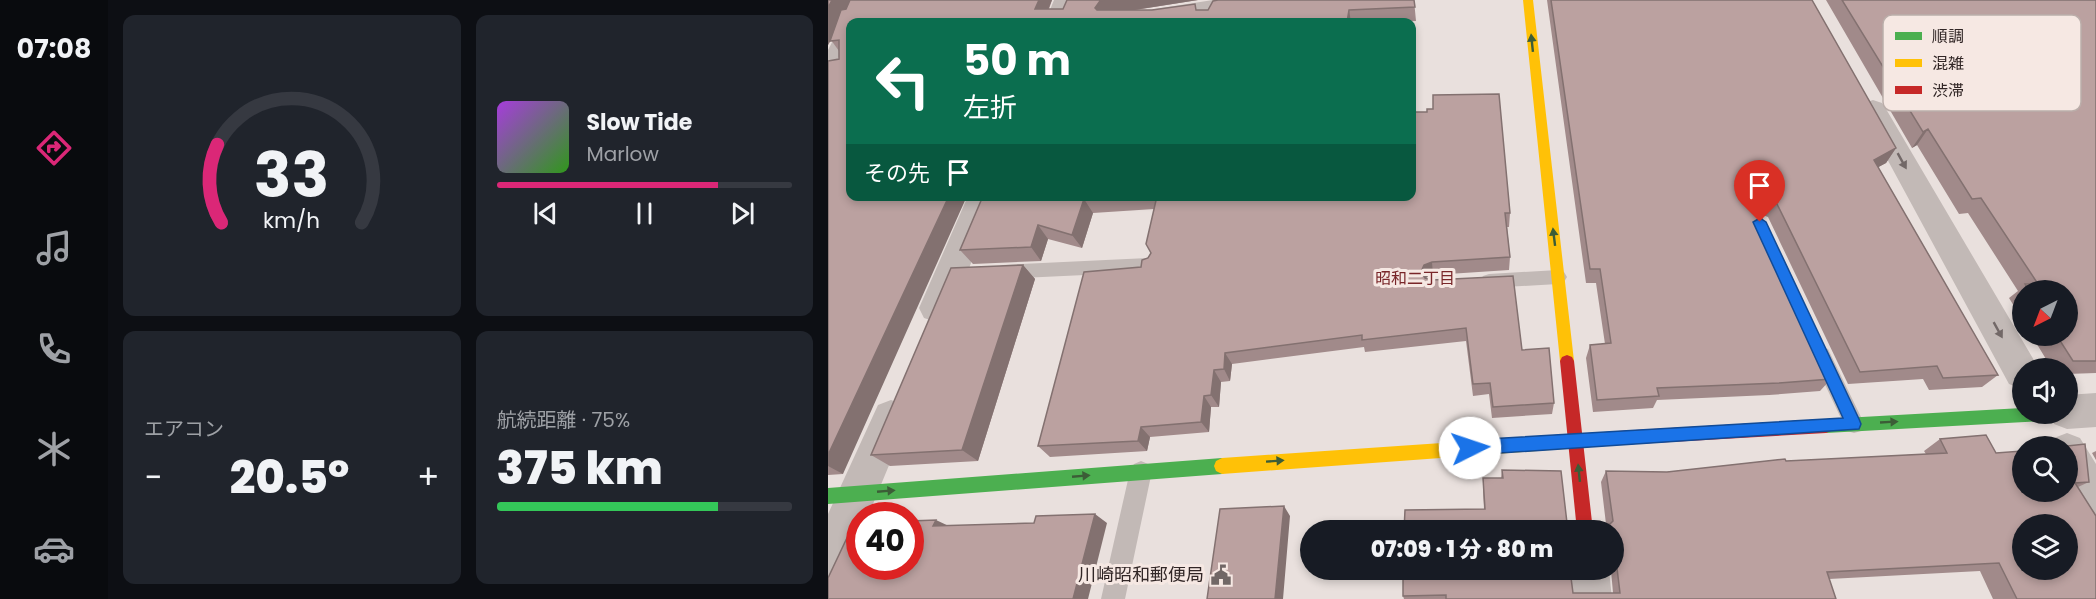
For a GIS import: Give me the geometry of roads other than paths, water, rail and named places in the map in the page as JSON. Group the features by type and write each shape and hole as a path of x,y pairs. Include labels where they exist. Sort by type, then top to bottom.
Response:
{"street":[{"path":"1059,18 1066,0"},
{"path":"1169,18 1209,15 1258,0"},
{"path":"1527,0 1583,520"},
{"path":"828,68 846,65"},
{"path":"1858,83 2014,358"},
{"path":"923,339 970,274 982,201"},
{"path":"828,561 843,495 901,392"},
{"path":"2078,411 2096,410"},
{"path":"843,495 1575,440 2012,416"},
{"path":"2078,469 2096,500"},
{"path":"1589,580 1592,599"}],"lane":[{"path":"851,18 860,0"},
{"path":"828,63 846,28"},
{"path":"970,274 1148,265"},
{"path":"1467,282 1558,277"},
{"path":"1814,339 1854,424"},
{"path":"1113,599 1141,471"}],"place":[{"name":"川崎昭和郵便局","path":"1221,575"}],"district":[{"name":"昭和二丁目","path":"1415,278"}]}
